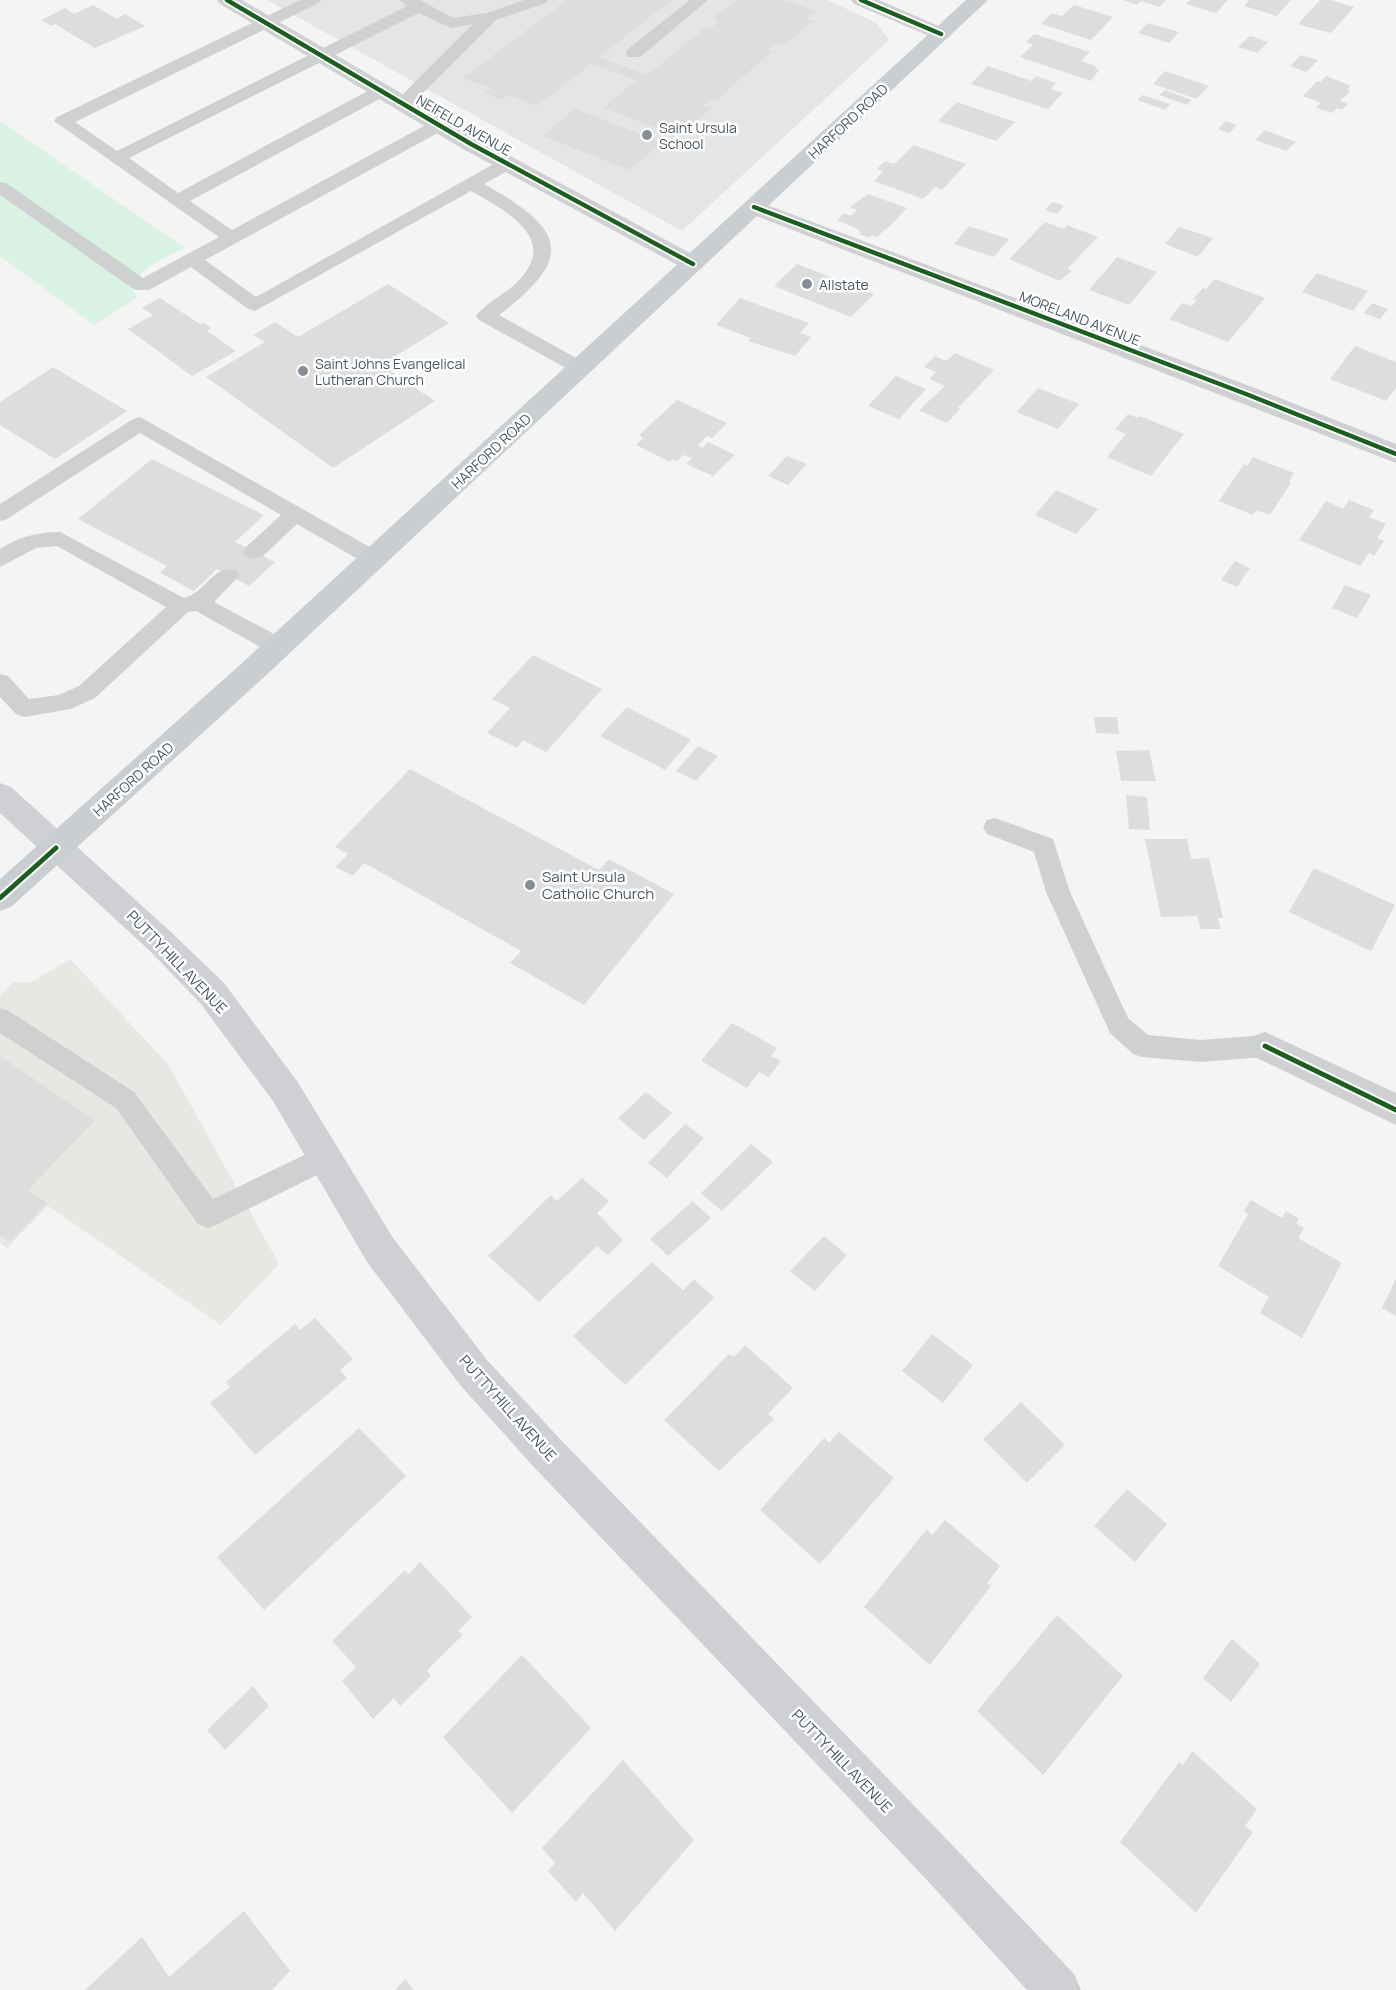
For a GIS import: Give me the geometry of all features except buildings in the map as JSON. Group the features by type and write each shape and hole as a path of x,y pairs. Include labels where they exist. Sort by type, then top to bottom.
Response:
{"main road":[{"name":"HARFORD ROAD","path":"0,898 279,647 978,0"},
{"name":"PUTTY HILL AVENUE","path":"0,795 161,942 212,993 285,1091 380,1250 474,1373 546,1452 941,1864 1058,1990"}],"street":[{"name":"NEIFELD AVENUE","path":"227,0 507,164 693,264"},
{"path":"861,0 941,34"},
{"name":"MORELAND AVENUE","path":"754,207 1246,393 1396,454"},
{"path":"1265,1046 1396,1110"}],"lane":[{"path":"232,238 63,121 313,0"},
{"path":"116,158 321,56 414,3 451,23 490,17 540,0"},
{"path":"634,53 700,0"},
{"path":"402,104 490,17"},
{"path":"178,200 381,91"},
{"path":"0,187 142,286 439,125"},
{"path":"192,259 255,304 507,164"},
{"path":"471,184 500,200 523,219 539,234 544,247 532,276 486,316 580,369"},
{"path":"0,514 140,424 294,515 374,559"},
{"path":"254,552 294,515"},
{"path":"0,560 25,543 60,539 279,647"},
{"path":"0,682 24,708 63,703 87,692 190,605 229,576"},
{"path":"995,827 1044,846 1058,892 1119,1025 1142,1046 1201,1051 1265,1046"},
{"path":"0,1019 125,1100 208,1215 325,1157"}],"shaded area":[{"name":"Saint Ursula School","path":"267,0 827,0 875,22 889,40 682,231"},
{"path":"70,959 168,1064 279,1264 221,1325 48,1206 7,1248 0,1243 0,995 14,982 31,982"}],"green space":[{"path":"0,121 185,248 161,260 141,274 132,290 137,298 94,325 0,256"}],"cycle path":[{"path":"227,0 471,144 693,264"},
{"path":"861,0 941,34"},
{"path":"754,207 1246,394 1396,454"},
{"path":"0,898 56,848"},
{"path":"1265,1046 1396,1110"}],"place":[{"name":"Saint Ursula School","path":"647,135"},
{"name":"Allstate","path":"807,284"},
{"name":"Saint Johns Evangelical Lutheran Church","path":"303,371"},
{"name":"Saint Ursula Catholic Church","path":"530,885"}]}
